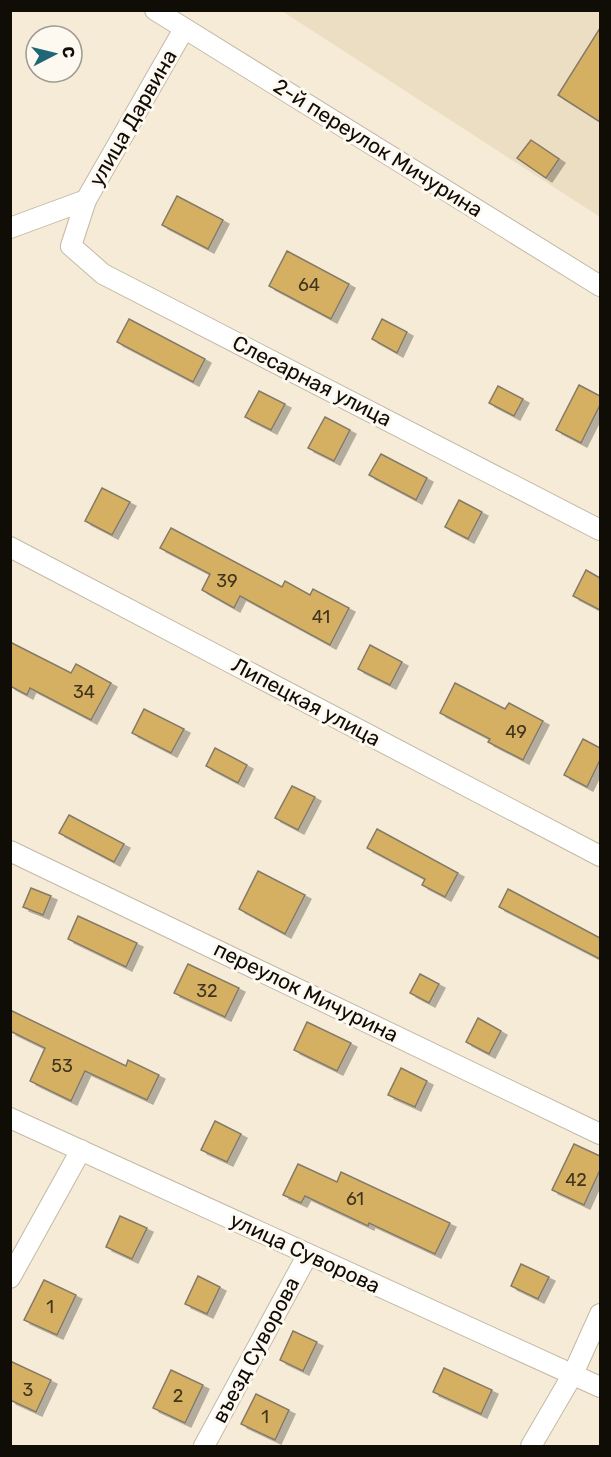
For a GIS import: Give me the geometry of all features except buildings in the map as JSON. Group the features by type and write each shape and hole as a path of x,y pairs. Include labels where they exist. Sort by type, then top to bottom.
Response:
{"street":[{"name":"2-й переулок Мичурина","path":"155,10 600,286"},
{"name":"улица Дарвина","path":"10,228 86,200 184,29"},
{"name":"Слесарная улица","path":"86,200 71,246 103,274 600,530"},
{"name":"Липецкая улица","path":"10,547 600,856"},
{"name":"переулок Мичурина","path":"10,851 600,1134"},
{"name":"улица Суворова","path":"10,1118 600,1387"},
{"path":"10,1278 81,1150"},
{"name":"въезд Суворова","path":"204,1446 308,1254"},
{"path":"531,1446 573,1374 600,1314"}],"shaded area":[{"path":"282,11 600,11 600,217"}]}
